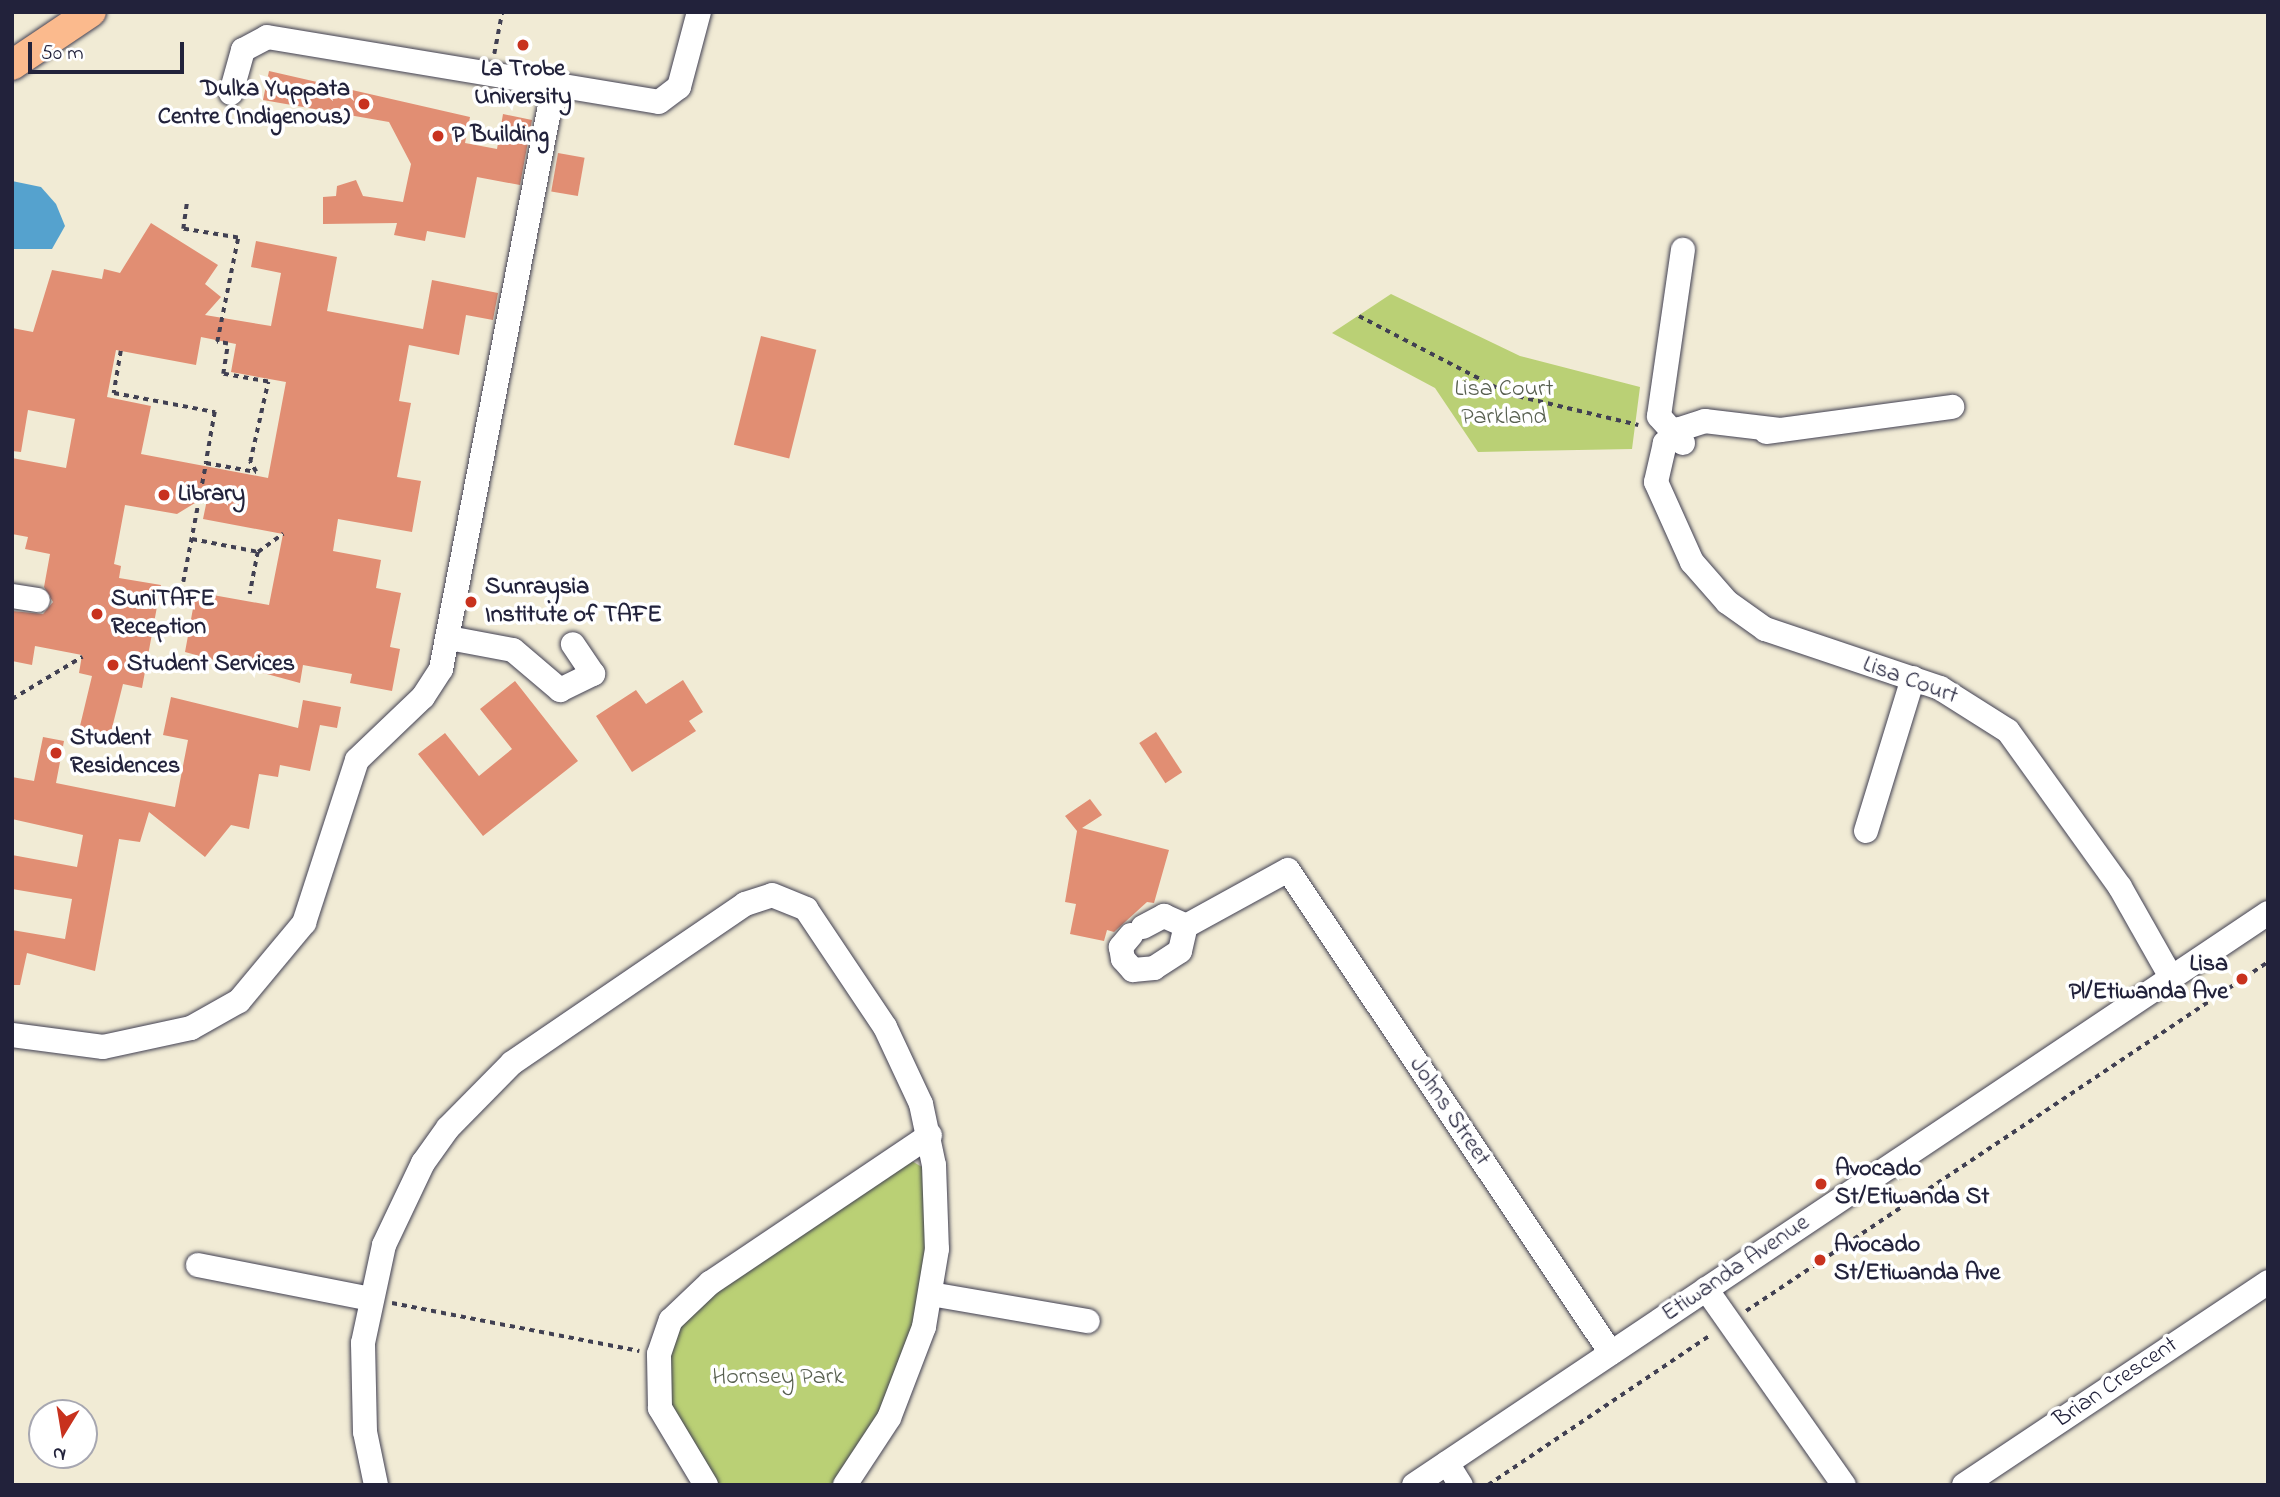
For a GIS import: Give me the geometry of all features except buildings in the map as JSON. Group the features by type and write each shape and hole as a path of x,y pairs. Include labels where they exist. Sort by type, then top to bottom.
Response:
{"main road":[{"path":"12,65 91,12"}],"street":[{"path":"231,93 243,50 267,37 554,85 666,100 681,82 699,12"},
{"path":"12,1035 69,1044 133,1044 191,1028 239,1001 304,923 357,760 433,685 449,638 554,85"},
{"path":"1683,250 1664,396 1678,436 1780,429 1952,407"},
{"name":"Lisa Court","path":"1678,436 1670,466 1671,517 1692,562 1744,615 1790,640 1913,678 1964,699 2008,731 2179,972"},
{"path":"12,596 38,600"},
{"path":"449,638 513,650 560,690 593,674 573,644"},
{"path":"1866,831 1913,678"},
{"name":"Johns Street","path":"1186,926 1288,870 1611,1353"},
{"path":"376,1485 362,1384 371,1299 402,1203 447,1128 482,1090 545,1038 760,898 793,900 817,922 886,1027 930,1135 938,1212 931,1293 902,1391 845,1485"},
{"name":"Etiwanda Avenue","path":"1413,1485 1443,1472 1711,1285 2268,913"},
{"path":"1164,916 1186,926 1180,951 1147,971 1123,959 1121,947 1137,931 1164,916"},
{"path":"706,1485 660,1408 659,1354 671,1320 710,1283 930,1135"},
{"path":"198,1265 371,1299"},
{"name":"Brian Crescent","path":"1965,1485 2268,1282"},
{"path":"1711,1285 1844,1485"},
{"path":"931,1293 1088,1321"},
{"path":"1443,1472 1461,1485"}],"path":[{"path":"491,74 502,12"},
{"path":"187,202 183,229 210,231 238,238 218,342 228,344 223,374 268,382 250,462 256,472 206,463"},
{"path":"1359,316 1509,394 1640,426"},
{"path":"121,351 114,393 215,412 183,582"},
{"path":"250,594 258,552 283,534"},
{"path":"192,538 258,552"},
{"path":"12,699 82,657"},
{"path":"1488,1485 2268,962"},
{"path":"371,1299 659,1354"}],"green space":[{"name":"Lisa Court Parkland","path":"1391,294 1520,356 1640,387 1632,449 1478,452 1435,388 1332,333"},
{"name":"Hornsey Park","path":"912,1161 925,1169 928,1220 919,1311 894,1388 855,1455 832,1485 719,1485 672,1407 667,1365 679,1328 706,1299"}],"water":[{"path":"12,181 41,187 56,204 65,226 52,249 12,249"}],"place":[{"name":"La Trobe University","path":"523,45"},
{"name":"Dulka Yuppata Centre (Indigenous)","path":"364,104"},
{"name":"P Building","path":"438,136"},
{"name":"Library","path":"164,495"},
{"name":"Sunraysia Institute of TAFE","path":"471,602"},
{"name":"SuniTAFE Reception","path":"97,614"},
{"name":"Student Services","path":"113,665"},
{"name":"Student Residences","path":"56,753"},
{"name":"Lisa Pl/Etiwanda Ave","path":"2242,979"},
{"name":"Avocado St/Etiwanda St","path":"1821,1184"},
{"name":"Avocado St/Etiwanda Ave","path":"1820,1260"}]}
